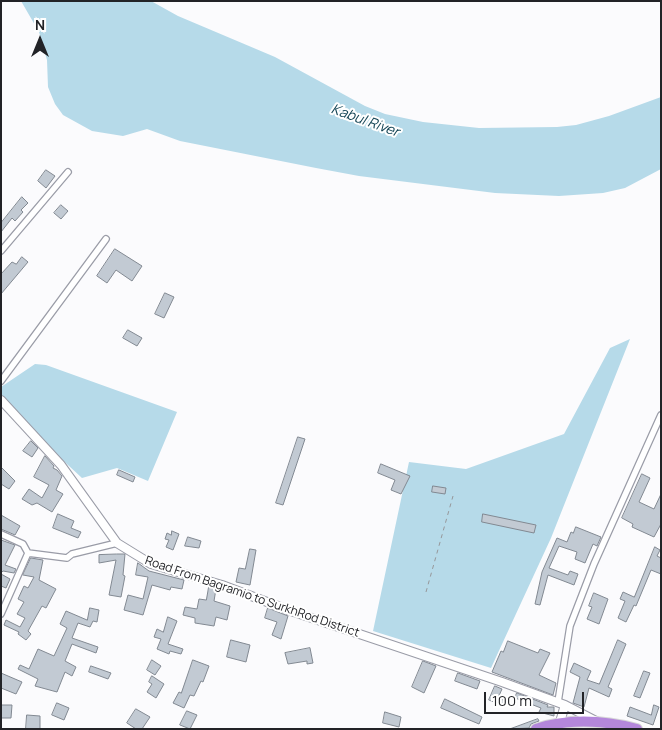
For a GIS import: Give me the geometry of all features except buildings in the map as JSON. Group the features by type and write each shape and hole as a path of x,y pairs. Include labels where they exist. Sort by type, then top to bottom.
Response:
{"highway":[{"path":"536,729 560,722 596,720 636,729"}],"street":[{"path":"1,251 68,172"},
{"path":"1,381 106,239"},
{"name":"Road From Bagramio to SurkhRod District","path":"1,400 61,465 117,543 151,564 222,585 291,611 561,704 596,720"},
{"path":"560,722 570,626 594,564 661,415"},
{"path":"1,534 23,544 28,553"},
{"path":"28,553 67,558 72,554 117,543"},
{"path":"1,614 28,553"}],"path":[{"path":"426,592 453,496"}],"water":[{"name":"Kabul River","path":"21,1 151,1 178,16 275,57 365,106 385,114 423,122 479,128 557,127 576,125 609,116 661,97 661,169 625,188 603,193 559,196 495,193 359,176 180,141 147,129 123,136 92,131 63,115 55,104 48,87 47,60 39,32"},
{"path":"630,339 551,538 491,668 373,631 409,462 466,469 564,434 610,348"},
{"path":"35,364 46,365 177,412 148,481 117,468 82,478 55,453 1,395 1,387"}]}
